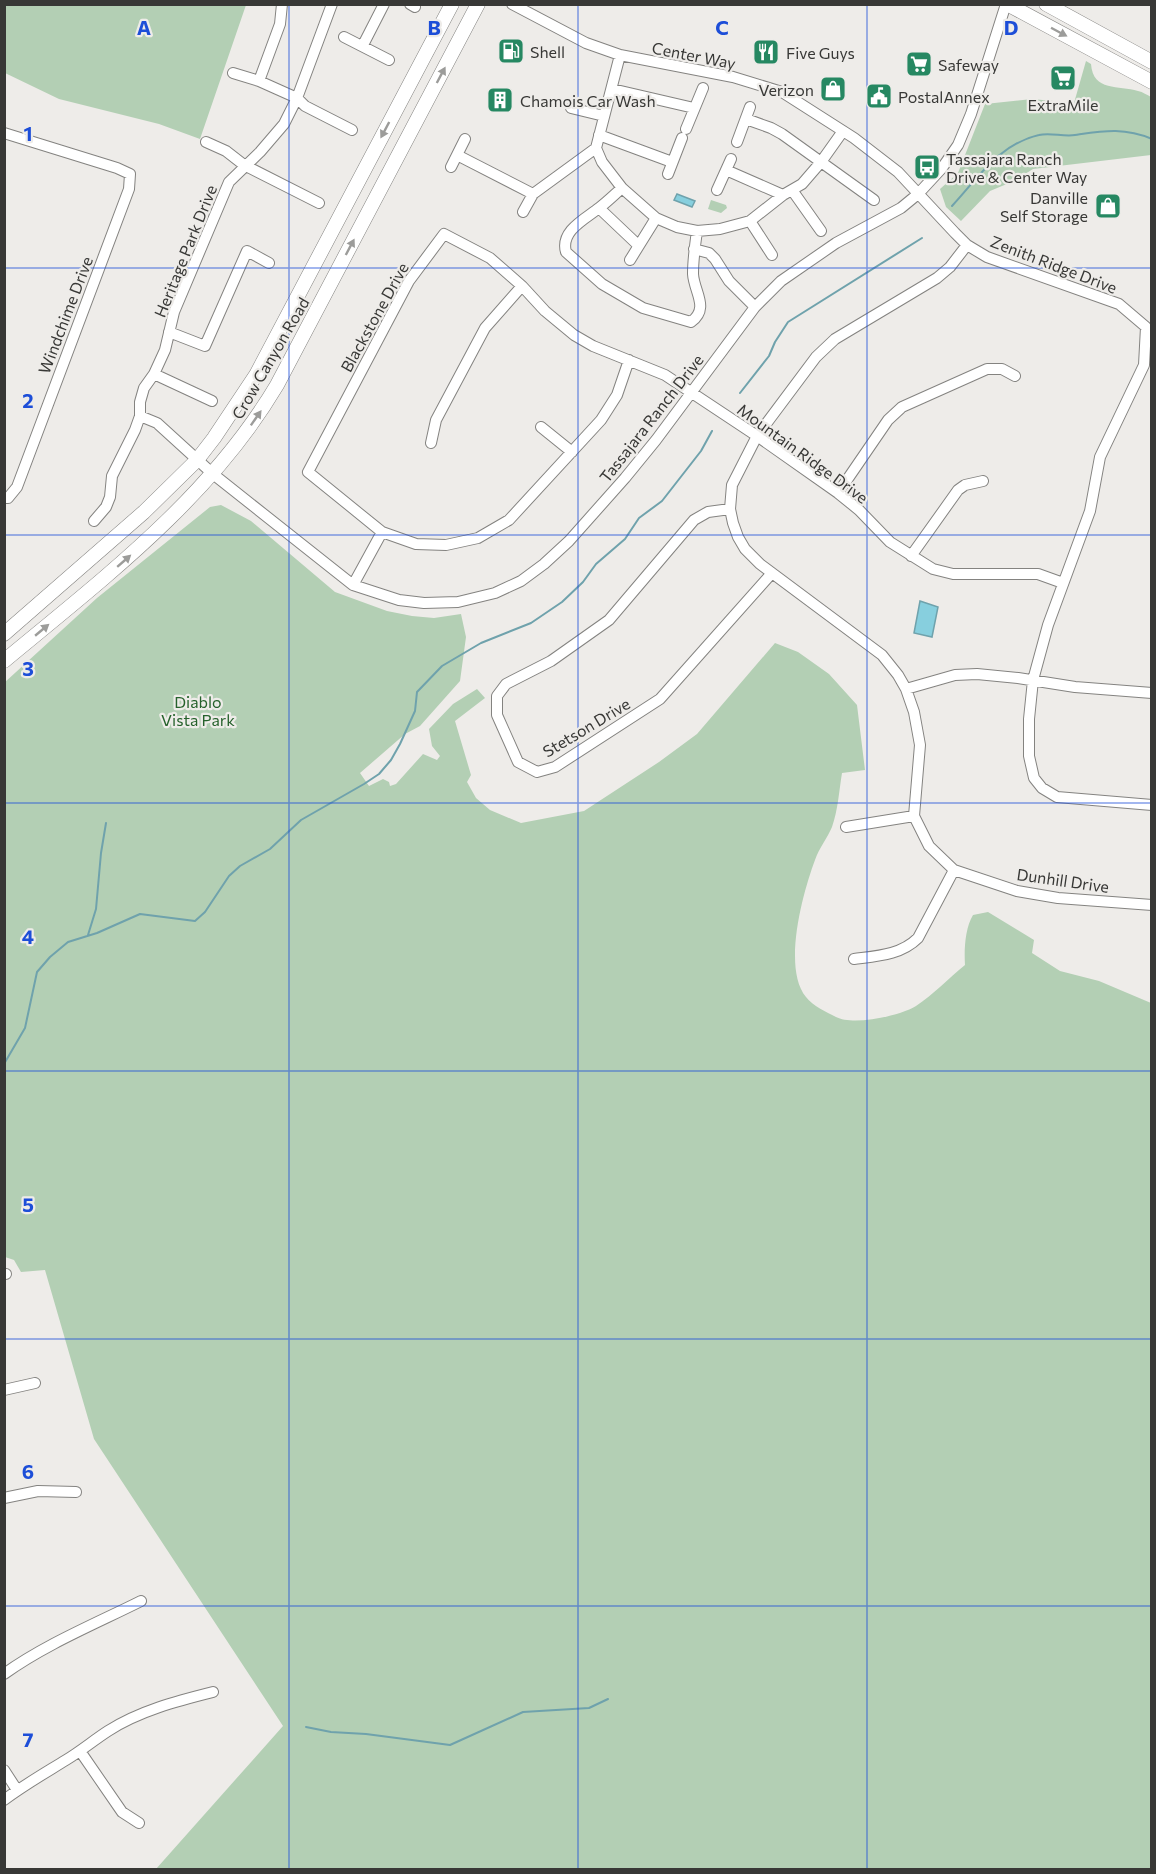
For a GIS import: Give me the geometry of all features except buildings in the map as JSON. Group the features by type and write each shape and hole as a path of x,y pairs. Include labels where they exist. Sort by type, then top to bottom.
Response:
{"main road":[{"name":"Crow Canyon Road","path":"4,634 144,513 197,460 256,375 452,4"},
{"name":"Crow Canyon Road","path":"4,661 143,544 213,474 258,417 478,4"},
{"path":"1006,4 1152,82"},
{"path":"1046,4 1152,62"}],"street":[{"path":"259,81 280,24 282,4"},
{"name":"Heritage Park Drive","path":"94,521 106,507 110,497 112,476 140,416 140,402 144,388 154,374 165,350 174,312 229,183 284,124 297,98 332,4"},
{"path":"363,45 384,4"},
{"name":"Center Way","path":"512,4 586,43 620,55 733,77 782,92 843,131 898,172 918,194"},
{"name":"Tassajara Ranch Drive","path":"140,416 157,423 213,474 353,585 399,600 424,603 458,602 495,593 521,581 569,541 656,440 755,308 781,281 809,260 901,208 918,194 942,168 958,145 971,114 1006,4"},
{"path":"344,37 389,60"},
{"path":"620,55 596,148 602,162 622,188 656,218 677,227 697,231 727,228 750,220 802,184 843,131"},
{"path":"233,73 259,81 297,98 305,106 352,130"},
{"path":"668,174 703,88"},
{"path":"612,89 694,108"},
{"path":"737,142 750,107"},
{"path":"571,108 604,116"},
{"path":"746,120 782,134 874,200"},
{"name":"Windchime Drive","path":"4,133 130,174 129,189 16,487 6,498"},
{"path":"599,135 672,162"},
{"path":"450,167 465,139"},
{"path":"206,142 226,151 244,165 319,203"},
{"path":"523,212 533,194 596,148"},
{"path":"457,155 533,194"},
{"path":"717,190 731,159"},
{"path":"726,170 788,193 821,231"},
{"path":"622,188 577,224 568,234 564,245 566,252 602,284 643,308 691,322 697,318 701,308 699,293 693,278 697,231"},
{"name":"Zenith Ridge Drive","path":"918,194 967,245 987,257 1119,304 1146,327 1144,365 1100,457 1090,511 1048,625 1033,680 1029,719 1029,756 1034,778 1042,789 1057,797 1152,806"},
{"path":"599,207 638,245"},
{"path":"630,260 656,218"},
{"path":"750,220 772,255"},
{"name":"Blackstone Drive","path":"629,360 617,395 601,420 509,520 478,538 446,545 416,544 382,532 308,472 409,280 444,234 490,258 522,286 545,311 574,335 593,346 629,360 665,375 691,393"},
{"name":"Dunhill Drive","path":"967,245 950,267 937,278 835,339 816,357 757,436 732,485 730,509 732,523 745,549 760,564 882,655 898,675 914,712 920,745 914,816 928,846 954,870 1017,891 1058,898 1152,905"},
{"path":"694,249 709,253 729,281 755,308"},
{"path":"169,332 205,346 246,251 269,263"},
{"path":"431,443 436,420 485,328 522,286"},
{"path":"838,493 888,420 902,407 987,369 1002,369 1015,375"},
{"path":"154,374 212,401"},
{"name":"Mountain Ridge Drive","path":"691,393 838,493 859,510 890,542 933,569 953,574 1038,574 1063,583"},
{"path":"541,427 572,452"},
{"path":"911,556 958,490 965,485 983,481"},
{"name":"Stetson Drive","path":"730,509 708,513 694,520 609,620 550,661 506,684 497,696 497,715 518,762 537,772 555,767 660,699 772,573"},
{"path":"353,585 382,532"},
{"path":"906,689 955,675 977,674 1075,687 1152,693"},
{"path":"846,827 914,816"},
{"path":"854,959 890,954 909,947 918,938 954,870"},
{"path":"4,1390 35,1383"},
{"path":"4,1498 38,1491 76,1492"},
{"path":"4,1674 19,1663 141,1601"},
{"path":"4,1800 110,1730 144,1713 213,1692"},
{"path":"80,1751 122,1812 139,1823"},
{"path":"4,1770 17,1790"}],"green space":[{"path":"4,5 246,5 200,139 159,124 59,99 5,73"},
{"path":"1086,61 1091,64 1093,73 1102,83 1140,91 1151,97 1151,155 1033,169 1014,181 990,191 961,221 946,207 940,189 958,173 985,104 1032,99 1074,103"},
{"path":"711,200 726,205 727,208 721,213 708,209"},
{"name":"Diablo Vista Park","path":"221,505 251,521 335,592 387,611 412,616 434,618 461,614 466,637 460,681 420,726 405,734 360,773 369,786 383,779 389,782 390,786 396,784 423,754 437,760 440,756 432,746 429,729 453,704 477,689 485,698 455,721 471,775 467,782 476,798 490,810 521,823 584,811 697,734 775,643 798,652 829,674 857,705 865,770 842,773 834,821 817,856 805,891 795,949 799,984 809,1000 844,1020 876,1019 909,1010 929,997 965,965 966,939 970,920 973,915 988,912 1034,940 1032,953 1060,971 1099,981 1151,1003 1151,1869 156,1869 283,1726 94,1439 45,1270 21,1272 14,1260 5,1257 4,683 97,598 210,507"}],"water":[{"path":"677,194 695,201 692,207 674,200"},
{"path":"920,601 938,607 932,637 914,633"}],"waterway":[{"path":"952,206 990,163 1025,139 1043,134 1070,135 1114,131 1123,131 1152,139"},
{"path":"740,393 769,356 788,322 922,238"},
{"path":"4,1064 25,1028 37,972 50,957 68,942 97,933 140,914 195,921 205,912 229,876 240,866 270,849 301,820 379,774 391,760 400,744 415,711 417,692 442,666 481,643 531,623 562,602 583,582 596,564 625,539 639,518 662,501 701,451 712,431"},
{"path":"88,935 96,909 106,823"},
{"path":"306,1727 331,1732 366,1734 450,1745 523,1712 589,1708 608,1699"}],"place":[{"name":"Shell","path":"511,51"},
{"name":"Five Guys","path":"766,52"},
{"name":"Safeway","path":"919,64"},
{"name":"ExtraMile","path":"1063,78"},
{"name":"Verizon","path":"833,89"},
{"name":"PostalAnnex","path":"879,96"},
{"name":"Chamois Car Wash","path":"500,100"},
{"name":"Tassajara Ranch Drive & Center Way","path":"927,167"},
{"name":"Danville Self Storage","path":"1108,206"}]}
